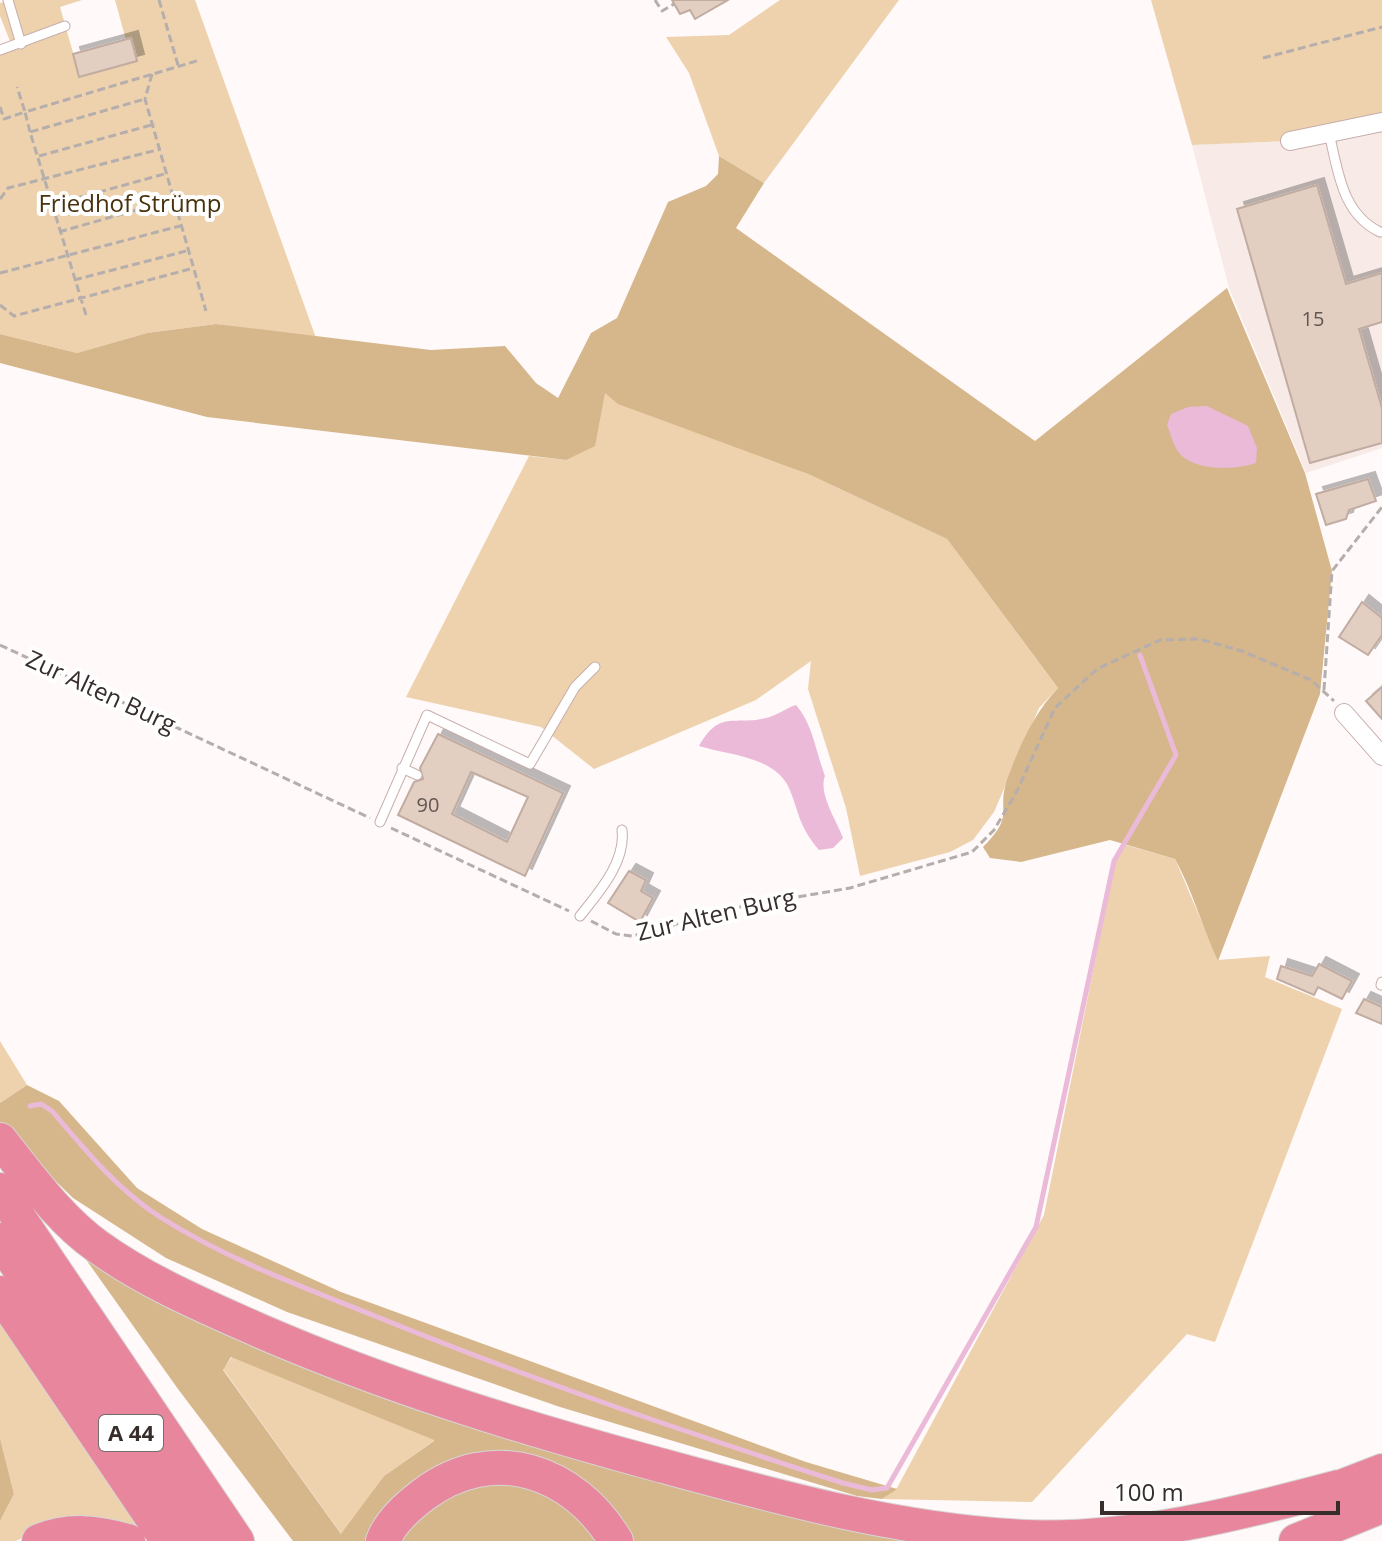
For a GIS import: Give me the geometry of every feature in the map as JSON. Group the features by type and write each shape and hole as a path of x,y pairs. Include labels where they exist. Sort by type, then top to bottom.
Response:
{"highway":[{"path":"0,1140 65,1221 129,1268 192,1301 314,1354 419,1393 543,1433 843,1514 1041,1536 1150,1530 1264,1507 1339,1487"},
{"name":"A 44","path":"0,1190 237,1541"},
{"name":"A 44","path":"0,1240 205,1541"},
{"path":"0,1293 168,1541"},
{"path":"142,1401 218,1490 256,1541"},
{"path":"383,1541 407,1507 436,1485 470,1471 506,1467 544,1475 573,1490 600,1515 616,1541"},
{"path":"1208,1541 1382,1471"},
{"path":"1296,1541 1382,1506"},
{"path":"39,1541 58,1534 94,1532 128,1541"}],"street":[{"path":"1290,141 1382,122"},
{"path":"1344,713 1382,756"}],"lane":[{"path":"8,0 21,44"},
{"path":"0,50 65,26"},
{"path":"1329,133 1342,187 1352,211 1365,225 1380,232"},
{"path":"380,822 427,715 530,764 575,687 595,667"},
{"path":"402,768 417,775"},
{"path":"580,916 603,887 624,846 622,830"}],"path":[{"path":"159,0 178,65"},
{"path":"655,0 662,11 674,4"},
{"path":"1263,58 1382,27"},
{"path":"0,107 4,119 200,60"},
{"path":"152,74 145,99 155,124 191,269 206,311"},
{"path":"17,87 58,232 86,315"},
{"path":"30,132 145,99"},
{"path":"37,156 155,124"},
{"path":"0,199 8,188 44,182 161,149"},
{"path":"52,205 168,173"},
{"path":"58,232 174,199"},
{"path":"0,273 180,226"},
{"path":"74,280 187,251"},
{"path":"0,305 14,316 191,269"},
{"name":"Zur Alten Burg","path":"0,645 616,934 632,936 664,929 704,913 850,888 972,852 994,830 1017,791 1055,708 1097,669 1160,640 1185,637 1215,642 1311,680 1324,690 1332,571 1382,507"}],"shaded area":[{"path":"1382,122 1382,448 1306,473 1229,288 1192,145 1290,141"},
{"path":"719,156 764,183 736,228 1035,441 1227,288 1305,473 1332,571 1320,694 1218,961 1175,859 1110,840 1021,862 990,858 983,847 1002,820 1007,780 1034,719 1058,688 947,539 808,474 618,404 605,393 595,446 566,460 207,417 0,363 0,334 77,353 147,333 216,324 431,350 505,346 536,383 558,398 591,333 617,318 668,202 706,186 718,174"},
{"path":"1207,406 1248,426 1257,448 1256,463 1217,468 1197,464 1181,455 1167,425 1171,414 1188,407"},
{"path":"796,705 810,730 825,776 826,799 843,838 833,848 819,850 812,841 789,788 773,769 749,758 699,746 721,723 766,718"},
{"path":"27,1085 59,1101 137,1188 202,1229 341,1292 806,1462 897,1489 882,1499 857,1496 560,1407 287,1312 166,1258 73,1198 3,1130 0,1125 0,1103"},
{"path":"70,1237 275,1340 989,1541 293,1541 178,1389","holes":["231,1357 434,1440 384,1476 341,1534 223,1370"]},
{"path":"0,1438 14,1494 0,1521"}],"green space":[{"name":"Friedhof Strümp","path":"10,0 82,0 60,7 80,77 137,61 131,39 126,40 115,0 195,0 316,338 216,324 147,333 77,353 0,334 0,45 10,41 0,16 0,3"},
{"path":"780,0 899,0 764,183 719,156 689,73 666,37 729,35"},
{"path":"1151,0 1382,0 1382,122 1290,141 1192,145"},
{"path":"605,392 808,474 947,539 1058,688 1039,708 994,812 973,840 950,852 860,876 846,808 808,689 811,661 756,700 594,769 541,727 406,697 529,456 566,460"},
{"path":"1122,844 1175,859 1218,960 1270,956 1265,977 1342,1009 1215,1342 1187,1334 1032,1502 882,1499 897,1488 1044,1215 1115,862"},
{"path":"0,1041 27,1085 0,1103"},
{"path":"0,1311 150,1541 121,1528 34,1532 16,1541 0,1541 0,1521 14,1494 0,1438"},
{"path":"232,1357 435,1440 384,1476 342,1535 223,1369"}],"building":[{"path":"672,0 728,0 695,19 690,10 680,14"},
{"path":"131,38 137,61 79,77 73,54"},
{"path":"1317,185 1346,284 1382,273 1382,322 1359,329 1382,408 1382,443 1310,463 1237,209"},
{"path":"1368,479 1376,501 1349,510 1346,519 1326,525 1316,494"},
{"path":"1362,602 1382,618 1382,635 1368,655 1339,637"},
{"path":"1382,687 1382,719 1366,701"},
{"path":"438,734 563,793 525,876 398,815 414,782 423,779 420,768","holes":["471,772 528,797 507,842 452,814"]},
{"path":"629,871 646,880 641,891 653,898 640,922 608,903"},
{"path":"1319,964 1352,981 1342,999 1318,987 1314,995 1277,979 1281,966 1312,976"},
{"path":"1364,999 1382,1007 1382,1024 1356,1013"}],"waterway":[{"path":"30,1106 41,1104 52,1111 89,1154 144,1206 211,1246 265,1271 491,1362 608,1404 843,1483 872,1490 887,1488 1036,1227 1114,861 1176,755 1140,655"}]}
